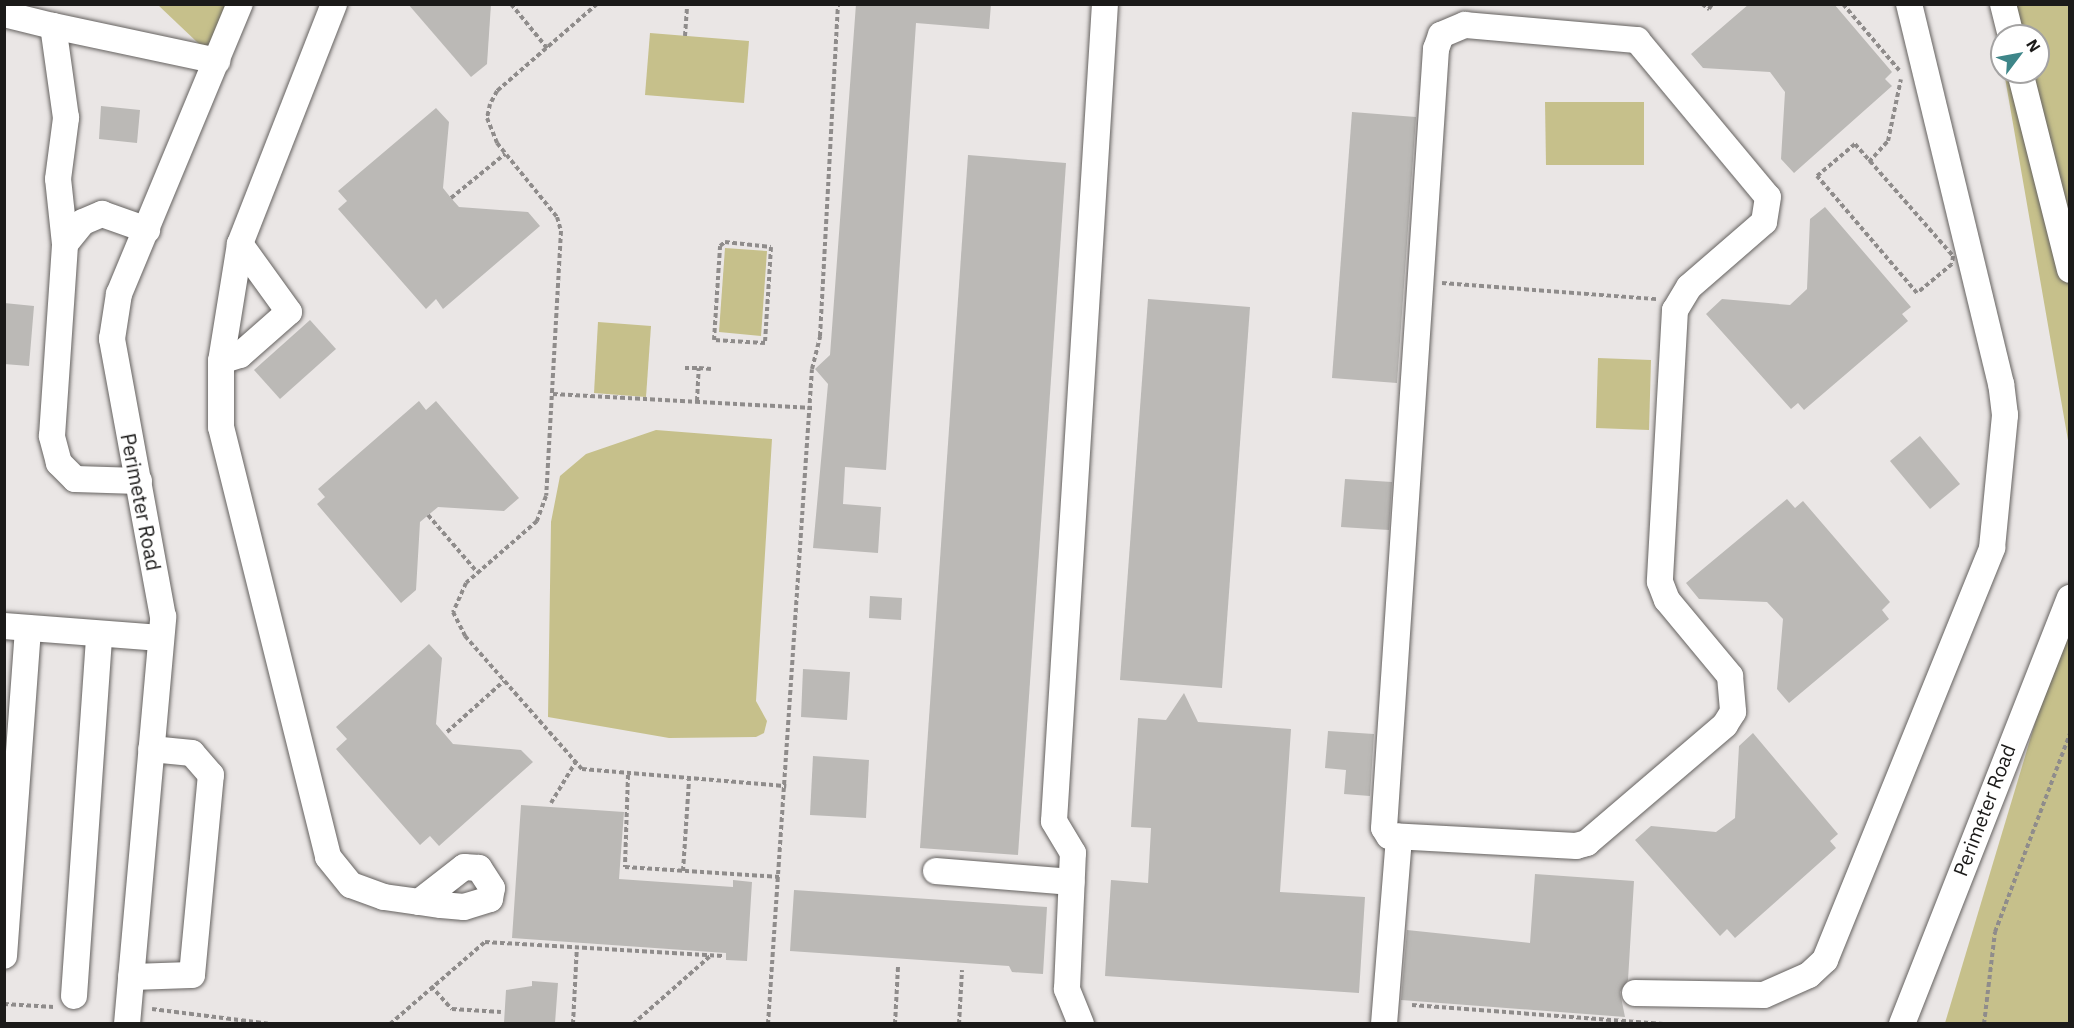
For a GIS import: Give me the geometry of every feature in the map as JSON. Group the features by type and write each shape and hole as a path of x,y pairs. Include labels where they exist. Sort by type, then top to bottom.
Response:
{"street":[{"name":"Perimeter Road","path":"139,1020 131,976 163,617 112,339 119,294 240,4"},
{"path":"334,4 240,244 221,361 221,427 321,840 328,857 351,885 419,902"},
{"path":"1081,1023 1067,989 1073,853 1054,821 1105,4"},
{"path":"1635,993 1764,994 1809,975 1825,960 1992,548 2005,415 2001,384 1909,4"},
{"path":"2003,4 2008,24"},
{"path":"4,14 217,61"},
{"path":"53,26 66,118 58,179 65,244 52,436 58,464 75,479 139,481"},
{"path":"1465,26 1623,36 1648,49 1768,197 1764,222 1679,301 1660,582 1667,600 1730,676 1733,712 1725,725 1587,843 1399,837 1389,836 1384,828 1420,282 1441,35 1465,26"},
{"path":"2023,84 2070,270"},
{"path":"65,244 83,222 102,214 147,230"},
{"path":"221,361 240,355 289,312 240,244"},
{"name":"Perimeter Road","path":"1902,1023 2070,598"},
{"path":"4,956 16,627 161,638"},
{"path":"74,996 99,634"},
{"path":"131,976 192,975 211,775 192,753 151,749"},
{"path":"1384,1023 1399,837"},
{"path":"936,871 1072,882"}],"path":[{"path":"511,4 547,48"},
{"path":"597,4 547,48 490,104 489,130 505,154 557,217 561,231 553,394 543,510 477,572 454,599 453,612 465,636 575,763 597,774 786,786"},
{"path":"685,36 687,4"},
{"path":"768,1023 813,408 838,4"},
{"path":"1702,4 1709,9 1712,4"},
{"path":"1843,4 1902,73 1888,141 1869,162"},
{"path":"1855,144 1869,162 1953,256 1952,264 1917,293 1817,176 1855,144"},
{"path":"451,198 505,154"},
{"path":"725,242 771,247 765,344 714,340 720,246 725,242"},
{"path":"1420,282 1679,301"},
{"path":"685,368 711,369"},
{"path":"698,401 699,368"},
{"path":"553,394 813,408"},
{"path":"428,515 477,572"},
{"path":"447,732 504,681"},
{"path":"1984,1023 1995,932 2070,734"},
{"path":"551,803 575,763"},
{"path":"628,775 625,867 780,877"},
{"path":"683,871 689,780"},
{"path":"390,1023 485,942 723,956"},
{"path":"573,1023 577,946"},
{"path":"633,1023 711,955"},
{"path":"895,1023 898,966"},
{"path":"959,1023 962,970"},
{"path":"431,986 452,1009 501,1012"},
{"path":"1412,1005 1663,1023"},
{"path":"139,1020 151,1009 270,1023"}],"shaded area":[{"path":"158,5 240,5 217,61"},
{"path":"1992,5 2069,5 2069,446 2006,84 2050,84 2050,24 1995,24"},
{"path":"650,33 749,41 744,103 645,95"},
{"path":"1545,102 1644,102 1644,165 1546,165"},
{"path":"725,248 767,251 761,336 719,332"},
{"path":"598,322 651,326 646,397 594,393"},
{"path":"1598,358 1651,360 1649,430 1596,428"},
{"path":"656,430 772,439 756,701 767,721 764,733 756,737 669,738 548,717 551,522 560,476 586,454"},
{"path":"2069,610 2069,1023 1945,1023"}],"building":[{"path":"408,4 491,4 487,64 471,77"},
{"path":"856,4 991,4 989,29 916,23 886,470 845,467 843,504 881,507 878,553 813,548 828,384 815,369 830,355"},
{"path":"1749,4 1834,4 1892,72 1885,79 1892,86 1794,173 1781,159 1785,92 1770,72 1703,68 1691,54"},
{"path":"101,106 140,110 137,143 99,139"},
{"path":"436,108 449,122 443,188 451,198 459,207 528,212 540,226 443,309 436,299 426,309 338,209 347,201 338,191"},
{"path":"1352,112 1416,117 1397,383 1332,378"},
{"path":"968,155 1066,163 1018,855 920,848"},
{"path":"1825,207 1911,307 1902,314 1908,321 1804,410 1798,403 1791,409 1706,314 1722,299 1790,305 1807,289 1810,219"},
{"path":"1148,299 1250,307 1222,688 1120,680"},
{"path":"4,303 34,306 29,366 4,364"},
{"path":"310,320 336,349 280,399 254,370"},
{"path":"419,401 426,410 436,401 519,498 504,511 438,507 420,522 416,590 401,603 317,504 325,497 318,489"},
{"path":"1920,436 1960,484 1930,509 1890,461"},
{"path":"1345,479 1392,482 1389,530 1341,527"},
{"path":"1787,499 1795,508 1803,501 1890,602 1882,610 1889,619 1789,703 1777,689 1783,619 1767,602 1699,599 1686,583"},
{"path":"870,596 902,598 901,620 869,618"},
{"path":"429,644 442,658 436,724 453,744 521,750 533,762 439,846 430,836 420,845 336,749 347,739 336,727"},
{"path":"803,669 850,672 847,720 801,717"},
{"path":"1184,693 1198,722 1291,729 1280,892 1365,897 1359,993 1105,976 1111,880 1148,883 1151,828 1131,827 1138,718 1166,720"},
{"path":"1328,731 1374,734 1370,796 1344,794 1346,770 1325,768"},
{"path":"1753,733 1838,834 1830,841 1836,848 1735,938 1727,929 1720,936 1635,840 1651,826 1716,832 1735,818 1739,746"},
{"path":"813,756 869,760 866,818 810,815"},
{"path":"521,805 624,812 619,879 733,887 733,880 752,882 747,961 726,960 726,953 512,938"},
{"path":"1535,874 1634,881 1628,980 1620,992 1625,1017 1401,1000 1407,930 1530,943"},
{"path":"794,890 1047,907 1043,974 1012,972 1009,966 790,951"},
{"path":"532,981 558,983 555,1023 504,1023 506,990 532,986"}]}
